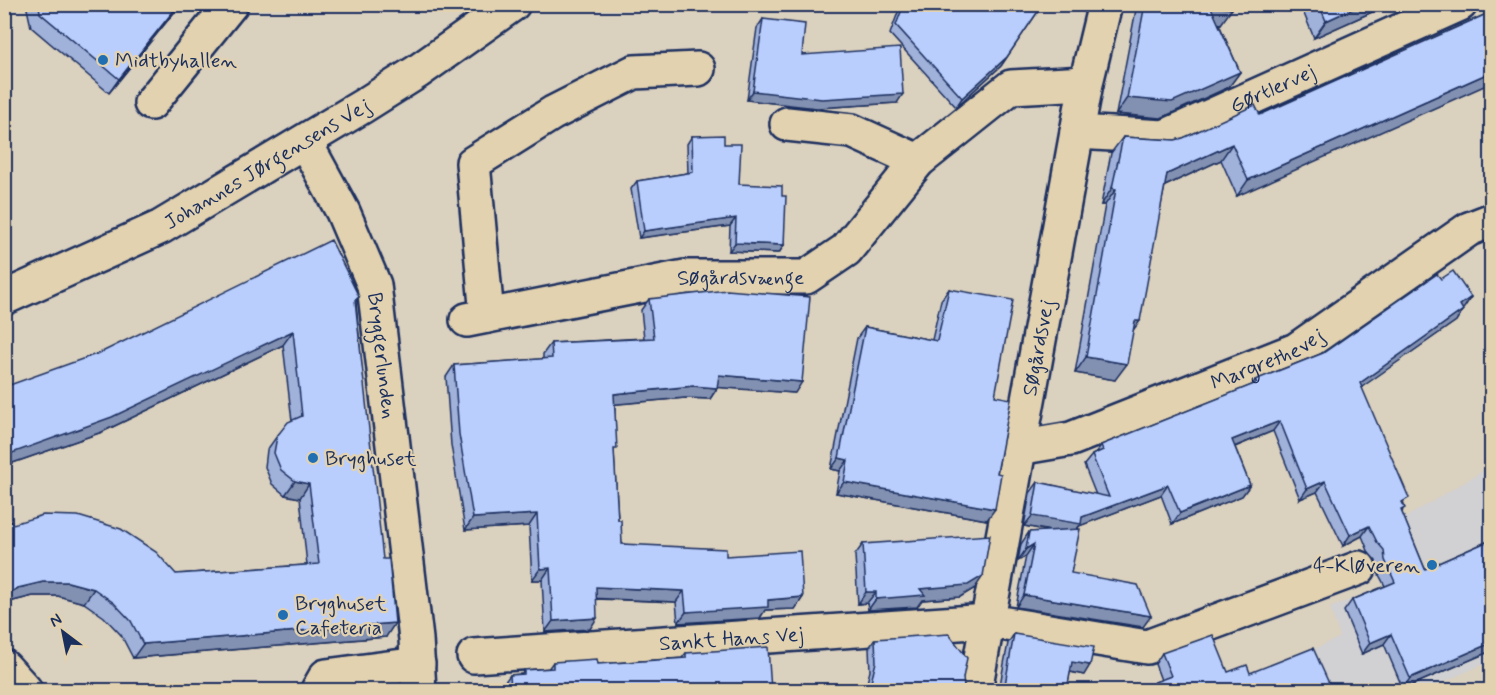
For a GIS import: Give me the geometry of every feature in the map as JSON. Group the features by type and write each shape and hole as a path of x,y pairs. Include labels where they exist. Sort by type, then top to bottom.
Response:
{"street":[{"path":"151,103 231,4"},
{"name":"Johannes Jørgensens Vej","path":"4,298 161,227 305,142 417,72 513,4"},
{"name":"Søgårdsvej","path":"975,690 1086,83 1105,4"},
{"name":"Gørtlervej","path":"1077,132 1164,137 1460,4"},
{"name":"Søgårdsvænge","path":"698,69 634,72 553,112 473,163 477,318 685,277 806,278 846,250 918,161 1011,87 1086,83"},
{"path":"787,124 852,131 918,161"},
{"name":"Bryggerlunden","path":"305,142 343,212 374,285 418,677"},
{"name":"Margrethevej","path":"1018,448 1071,439 1296,350 1469,229 1491,219"},
{"name":"Sankt Hans Vej","path":"474,656 988,621 1148,647 1359,567"},
{"path":"4,667 25,690"},
{"path":"318,690 326,676 418,677"}],"shaded area":[{"name":"4-Kløveren","path":"1491,466 1491,661 1425,690 1322,690 1306,653 1340,637 1330,608 1383,586 1363,543"}],"building":[{"name":"Midtbyhallen","path":"39,4 179,4 119,79 40,13"},
{"path":"904,4 1043,4 1007,57 962,98 896,25"},
{"path":"1145,4 1234,4 1232,9 1210,5 1240,72 1172,102 1127,98"},
{"path":"1319,4 1363,4 1326,21"},
{"path":"1491,12 1491,72 1248,180 1232,144 1167,174 1140,321 1135,321 1127,364 1086,357 1116,189 1112,188 1123,137 1175,140 1255,105 1260,115"},
{"path":"763,19 805,24 802,55 900,48 903,94 822,99 753,91"},
{"path":"724,135 724,144 741,144 739,184 782,186 782,196 786,196 784,245 735,243 736,218 644,231 637,181 693,172 692,136"},
{"name":"Bryghuset","path":"331,240 359,297 355,300 383,559 389,559 395,623 143,644 131,621 114,603 94,589 68,582 43,582 18,588 4,596 4,513 13,524 43,515 78,516 121,529 156,552 176,574 319,564 309,484 295,481 281,470 274,453 277,436 288,422 302,416 293,331 112,417 4,456 4,387 102,352"},
{"path":"1453,271 1471,297 1460,305 1463,310 1360,383 1409,498 1402,502 1405,508 1401,510 1425,569 1491,540 1491,643 1410,678 1391,634 1370,643 1352,600 1395,582 1385,560 1384,550 1369,526 1350,535 1325,481 1307,489 1280,421 1232,440 1250,485 1180,513 1168,485 1082,517 1081,524 1032,516 1038,482 1109,497 1092,455 1103,450 1101,445 1257,383 1255,380 1323,353 1437,274 1441,279"},
{"path":"949,289 1013,300 995,396 1011,399 997,473 1001,474 995,509 844,482 848,460 839,458 865,327 937,341"},
{"path":"727,290 810,297 802,382 719,375 717,388 693,386 614,394 617,449 614,449 618,520 621,520 622,544 726,549 726,556 800,551 803,597 768,600 768,607 686,612 684,591 596,587 597,618 553,621 550,568 540,569 537,514 473,518 459,434 454,365 552,358 551,343 654,338 649,299"},
{"path":"1080,529 1071,573 1138,585 1151,616 1024,595 1034,544 1026,549 1029,532"},
{"path":"990,535 983,576 968,585 920,589 925,595 876,599 876,592 866,592 863,544"},
{"path":"949,634 967,658 963,678 966,690 869,690 876,662 875,639"},
{"path":"1014,634 1094,647 1090,665 1072,662 1067,690 1004,690"},
{"path":"1213,635 1228,672 1247,665 1250,673 1313,648 1332,690 1158,690 1155,682 1171,676 1162,653"},
{"path":"768,647 771,690 511,690 510,675 524,674 524,670 553,668 553,662 597,659 598,664 686,658 686,653"}],"place":[{"name":"Midtbyhallen","path":"103,60"},
{"name":"Bryghuset","path":"313,458"},
{"name":"4-Kløveren","path":"1432,565"},
{"name":"Bryghuset Cafeteria","path":"283,615"}]}
